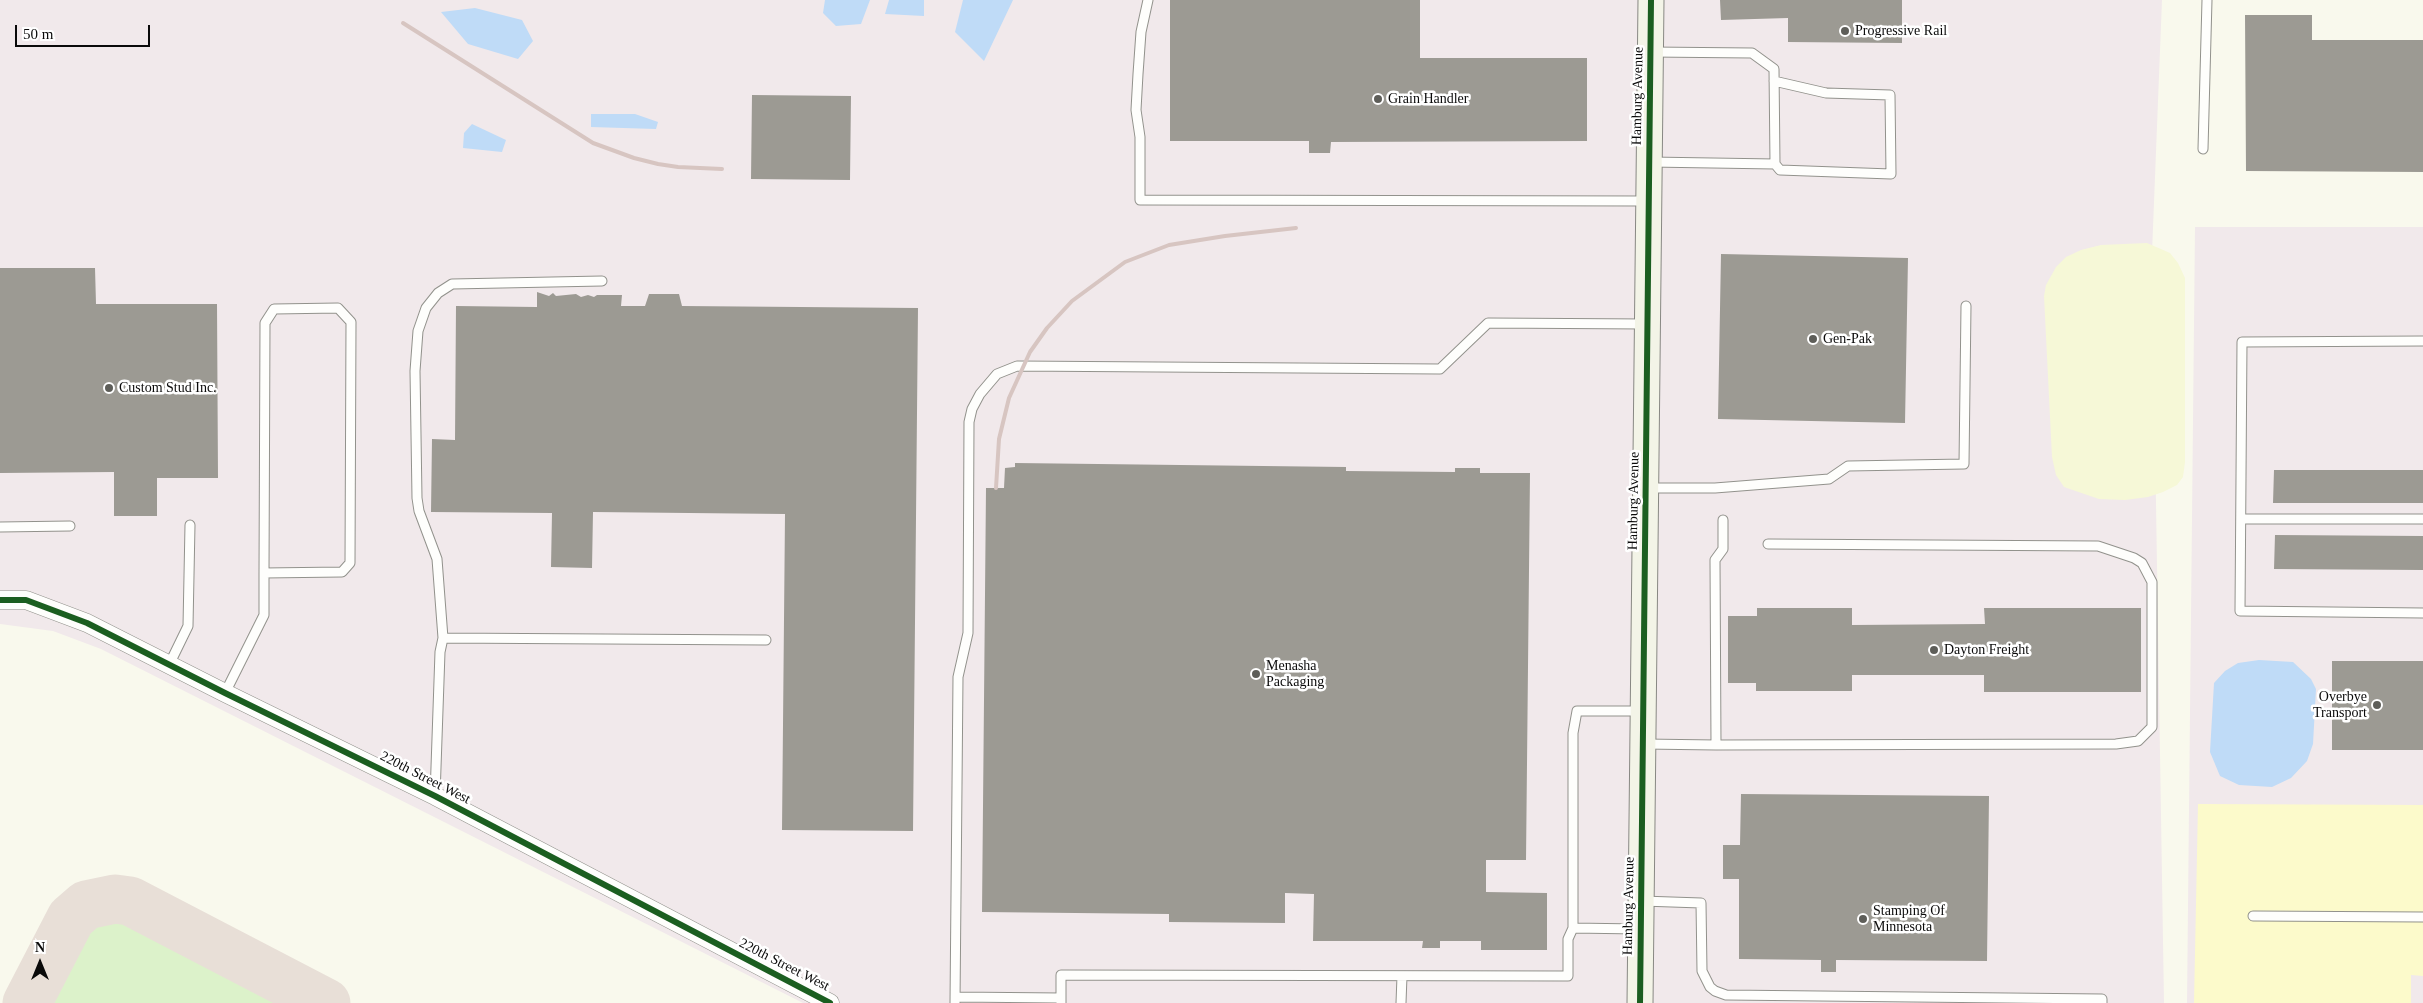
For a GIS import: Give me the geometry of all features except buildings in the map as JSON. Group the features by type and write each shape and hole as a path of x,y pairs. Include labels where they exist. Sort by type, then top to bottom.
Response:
{"street":[{"name":"Hamburg Avenue","path":"1640,1003 1651,0"},
{"name":"220th Street West","path":"0,600 26,600 87,623 224,693 435,796 830,1003"}],"lane":[{"path":"1148,0 1141,32 1137,83 1140,200 1649,201"},
{"path":"2203,149 2206,0"},
{"path":"1651,52 1752,53 1774,69 1774,81 1775,164 1780,170 1891,174 1890,95 1826,93 1774,81"},
{"path":"1649,162 1775,164"},
{"path":"435,796 440,652 443,638 436,559 417,498 416,343 426,308 438,293 452,284 602,280"},
{"path":"1647,488 1715,488 1829,479 1848,466 1964,464 1966,306"},
{"path":"224,693 264,615 264,572 264,323 274,309 338,308 351,322 350,563 342,572 264,572"},
{"path":"1644,711 1577,711 1573,733 1573,928 1568,939 1568,976 1061,975 1061,1000 955,1000 958,677 968,633 969,422 972,409 980,394 997,374 1017,366 1440,368 1488,323 1648,324"},
{"path":"2423,341 2242,342 2240,611 2423,613"},
{"path":"2241,519 2423,519"},
{"path":"1716,745 1715,560 1723,549 1723,520"},
{"path":"169,665 188,626 190,525"},
{"path":"0,527 70,526"},
{"path":"1644,744 2116,744 2138,741 2146,735 2152,726 2152,582 2142,563 2134,558 2098,546 1768,544"},
{"path":"443,638 766,640"},
{"path":"1642,901 1701,902 1701,963 1706,981 1714,991 1726,995 1813,1000 2102,999 2102,1003"},
{"path":"2253,916 2423,917"},
{"path":"1573,928 1641,929"},
{"path":"1402,976 1402,1003"}],"shaded area":[{"path":"0,0 2162,0 2152,253 2164,1003 803,1003 101,649 53,631 0,624"},
{"path":"2195,227 2423,227 2423,1003 2187,1003"}],"green space":[{"path":"2147,243 2170,253 2178,263 2185,278 2185,462 2183,477 2177,485 2148,497 2125,500 2099,499 2064,487 2056,475 2052,457 2044,296 2046,285 2056,267 2066,257 2081,250 2101,245"},
{"path":"109,917 129,919 290,1003 45,1003 80,937 90,925"}],"sand":[{"path":"2198,804 2423,805 2423,976 2411,975 2411,1003 2194,1003"}],"water":[{"path":"825,0 870,0 861,24 836,26 823,13"},
{"path":"889,0 924,0 924,16 885,14"},
{"path":"963,0 1013,0 984,61 955,32"},
{"path":"475,8 522,20 533,41 518,59 468,44 441,12"},
{"path":"591,114 635,114 658,122 656,129 591,127"},
{"path":"472,124 506,140 502,152 463,148 464,133"},
{"path":"2259,660 2293,662 2311,679 2316,689 2313,744 2307,761 2291,778 2272,787 2239,785 2220,776 2210,752 2214,683 2225,671 2238,663"}],"taxiway":[{"path":"27,1003 71,918 86,905 115,899 130,901 326,1003"}],"railway":[{"path":"403,23 593,143 634,158 658,164 722,169"},
{"path":"996,488 999,439 1009,398 1030,352 1047,328 1072,301 1125,262 1169,245 1296,228"}],"cycle path":[{"path":"1640,1003 1651,0"},
{"path":"0,600 26,600 87,623 435,796 830,1003"}],"place":[{"name":"Progressive Rail","path":"1845,31"},
{"name":"Grain Handler","path":"1378,99"},
{"name":"Gen-Pak","path":"1813,339"},
{"name":"Custom Stud Inc.","path":"109,388"},
{"name":"Dayton Freight","path":"1934,650"},
{"name":"Menasha Packaging","path":"1256,674"},
{"name":"Overbye Transport","path":"2377,705"},
{"name":"Stamping Of Minnesota","path":"1863,919"}]}
